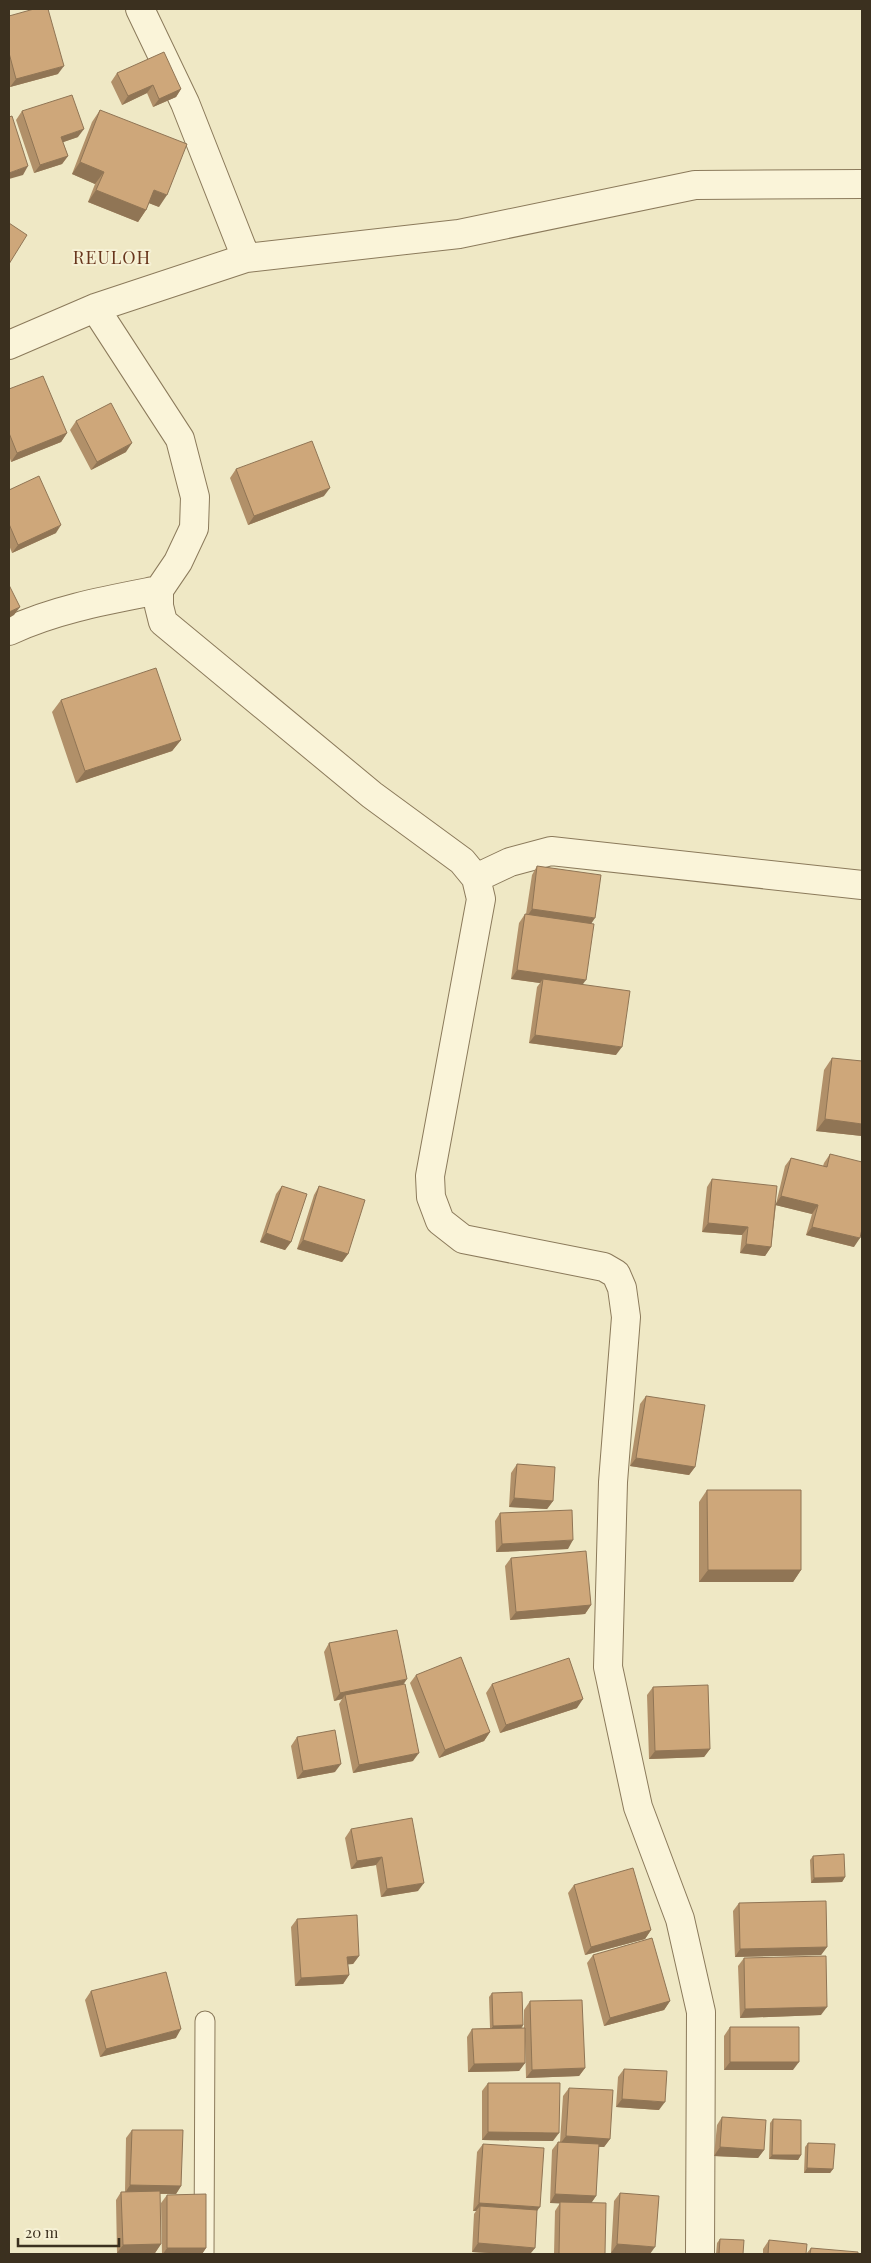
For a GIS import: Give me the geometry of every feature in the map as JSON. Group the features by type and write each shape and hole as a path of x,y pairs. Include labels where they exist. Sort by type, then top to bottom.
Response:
{"street":[{"path":"140,9 185,103 246,258"},
{"path":"9,345 95,308 246,258 459,234 695,185 862,184"},
{"path":"95,308 180,439 195,497 194,528 178,562 159,590 159,606 163,622 372,794 462,861 476,878 481,899 430,1176 431,1197 440,1222 463,1239 604,1267 616,1274 622,1288 626,1317 614,1482 608,1667 638,1807 680,1919 702,2012 700,2254"},
{"path":"9,631 32,620 92,603 159,590"},
{"path":"476,878 510,862 551,851 862,886"}],"lane":[{"path":"204,2254 205,2021"}],"building":[{"path":"34,9 48,9 64,66 16,79 9,53 9,16"},
{"path":"164,52 181,89 159,99 153,85 128,96 117,73"},
{"path":"72,95 84,129 61,137 68,156 40,165 22,111"},
{"path":"100,110 187,144 167,195 154,190 146,210 96,190 104,172 80,162"},
{"path":"12,116 28,166 9,173 9,117"},
{"path":"9,223 27,235 9,264"},
{"path":"43,376 67,433 17,453 9,433 9,389"},
{"path":"111,403 132,443 97,462 76,421"},
{"path":"312,441 330,488 254,516 236,469"},
{"path":"39,476 61,525 18,545 9,524 9,490"},
{"path":"9,585 20,607 9,612"},
{"path":"156,668 181,740 85,771 61,700"},
{"path":"537,866 601,875 595,918 532,909"},
{"path":"525,914 594,924 586,980 517,970"},
{"path":"543,979 630,991 622,1047 535,1035"},
{"path":"832,1058 862,1061 862,1124 825,1119"},
{"path":"830,1154 862,1162 862,1229 860,1238 812,1227 818,1205 781,1196 791,1158 827,1167"},
{"path":"712,1179 777,1186 771,1247 746,1244 748,1227 708,1223"},
{"path":"282,1186 307,1194 291,1242 266,1233"},
{"path":"319,1186 365,1200 348,1254 303,1240"},
{"path":"646,1396 705,1405 695,1467 636,1458"},
{"path":"517,1464 555,1467 553,1501 514,1498"},
{"path":"707,1490 801,1490 801,1570 708,1570"},
{"path":"572,1510 573,1540 502,1544 500,1513"},
{"path":"586,1551 591,1605 516,1612 511,1558"},
{"path":"397,1630 407,1679 340,1693 329,1643"},
{"path":"461,1657 490,1732 445,1750 416,1675"},
{"path":"569,1658 583,1699 506,1725 492,1684"},
{"path":"405,1684 419,1753 359,1765 345,1695"},
{"path":"708,1685 710,1749 655,1751 653,1687"},
{"path":"335,1730 341,1764 303,1771 297,1737"},
{"path":"412,1818 424,1883 387,1889 382,1857 357,1861 351,1829"},
{"path":"844,1854 845,1877 814,1878 813,1856"},
{"path":"633,1868 651,1930 591,1947 574,1885"},
{"path":"826,1901 827,1947 740,1949 739,1903"},
{"path":"357,1915 359,1956 347,1957 349,1975 301,1978 297,1919"},
{"path":"652,1938 670,2001 610,2018 593,1955"},
{"path":"826,1956 827,2007 745,2009 744,1958"},
{"path":"166,1972 181,2029 106,2049 91,1991"},
{"path":"522,1992 523,2025 493,2026 492,1993"},
{"path":"582,2000 585,2068 532,2070 530,2001"},
{"path":"730,2027 799,2027 799,2062 730,2062"},
{"path":"525,2028 525,2063 474,2064 472,2029"},
{"path":"624,2069 667,2071 665,2102 622,2099"},
{"path":"488,2083 560,2083 559,2133 488,2132"},
{"path":"569,2088 613,2090 610,2139 566,2136"},
{"path":"722,2117 766,2120 764,2150 720,2147"},
{"path":"773,2119 801,2120 801,2155 772,2155"},
{"path":"132,2130 183,2130 181,2186 130,2185"},
{"path":"558,2142 599,2144 596,2196 555,2194"},
{"path":"808,2143 835,2144 833,2169 807,2168"},
{"path":"483,2144 544,2148 540,2207 479,2203"},
{"path":"160,2191 161,2244 123,2245 121,2192"},
{"path":"620,2193 659,2196 655,2247 617,2244"},
{"path":"206,2194 206,2248 167,2248 167,2195"},
{"path":"560,2202 606,2203 605,2254 559,2254"},
{"path":"480,2206 537,2210 535,2248 478,2243"},
{"path":"720,2239 744,2240 743,2254 719,2254"},
{"path":"769,2240 807,2244 806,2254 768,2254"},
{"path":"811,2248 858,2252 858,2254 810,2254"}],"district":[{"name":"REULOH","path":"112,257"}]}
